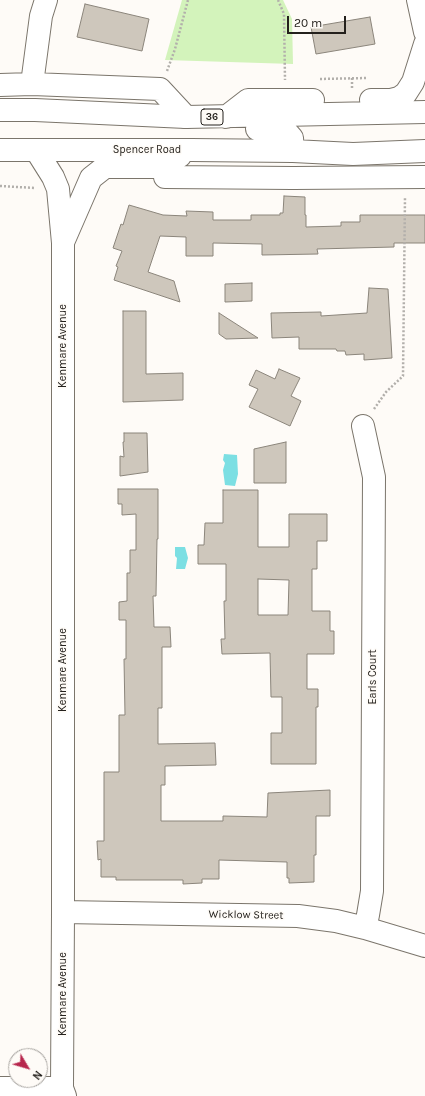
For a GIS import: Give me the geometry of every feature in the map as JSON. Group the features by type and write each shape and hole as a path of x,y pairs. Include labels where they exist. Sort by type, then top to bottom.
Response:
{"street":[{"path":"32,84 41,16 46,0"},
{"path":"418,0 425,32"},
{"path":"226,117 248,100 391,100 399,98 406,93 413,82 425,44"},
{"path":"413,82 417,100 424,113"},
{"path":"0,85 32,84 160,89 186,117"},
{"name":"36","path":"0,110 35,110 186,117 424,113"},
{"path":"35,110 76,127 285,130 292,138 293,178"},
{"name":"Spencer Road","path":"0,150 293,151 353,154 425,151"},
{"name":"Kenmare Avenue","path":"36,150 53,177 58,189 63,243 64,1092"},
{"name":"Kenmare Avenue","path":"63,243 91,178 105,167 159,167 191,150"},
{"path":"165,177 425,177"},
{"name":"Earls Court","path":"363,426 374,477 372,891 365,928"},
{"name":"Wicklow Street","path":"63,912 298,916 336,921 425,946"},
{"path":"0,1088 64,1092"}],"path":[{"path":"160,89 175,49 188,0"},
{"path":"278,0 284,14 285,80 292,80"},
{"path":"315,79 352,78"},
{"path":"363,426 386,392 403,376 405,196"}],"green space":[{"path":"182,0 283,0 292,19 293,64 165,60"}],"water":[{"path":"224,454 237,455 238,474 235,486 225,485 223,470 225,463 223,460"},
{"path":"175,547 185,547 188,558 185,569 176,569 177,558 175,556"}],"building":[{"path":"85,4 149,19 142,51 77,37"},
{"path":"370,17 375,44 316,54 311,27"},
{"path":"284,196 305,197 306,227 341,226 341,222 360,222 360,215 425,215 425,243 394,243 394,247 317,249 318,254 262,255 262,244 213,243 213,256 186,256 186,237 160,236 148,272 174,281 180,302 114,280 118,267 116,266 122,251 113,248 121,224 123,225 129,205 163,215 187,216 186,211 213,212 213,220 251,220 251,215 280,215 280,213 283,213"},
{"path":"252,283 252,301 225,302 225,284"},
{"path":"369,288 388,289 392,358 364,360 364,354 346,355 345,351 337,351 336,349 299,349 299,337 272,338 271,313 321,312 321,316 367,313"},
{"path":"123,311 146,311 146,374 183,373 183,400 123,402"},
{"path":"219,313 258,338 226,339 219,334"},
{"path":"279,369 300,378 291,396 301,401 290,426 249,407 258,389 249,385 256,370 275,379"},
{"path":"124,433 147,433 148,472 120,476 120,456 124,457"},
{"path":"286,442 286,483 254,483 254,449"},
{"path":"118,489 158,489 156,596 153,596 154,627 170,627 171,647 162,647 162,708 158,708 158,744 215,743 216,765 165,766 165,785 161,785 161,821 223,821 223,816 267,817 268,793 330,790 330,816 316,816 314,882 289,883 289,878 287,878 287,862 219,860 219,879 202,879 202,883 183,884 183,880 116,880 116,877 101,877 101,859 98,860 97,841 104,841 104,772 119,772 119,715 125,715 124,659 126,659 126,620 119,620 119,602 127,601 127,573 130,573 130,550 136,550 136,514 122,515 122,504 118,504"},
{"path":"223,490 258,490 258,547 289,547 289,514 327,514 327,541 317,541 317,569 312,569 312,611 330,611 330,631 334,631 334,654 307,654 307,689 318,689 318,707 316,707 316,764 271,764 271,733 282,733 282,697 271,697 270,653 222,654 221,639 225,639 224,601 226,601 226,564 198,564 198,545 204,545 205,523 223,523","holes":["258,579 289,580 288,615 258,615"]}]}
